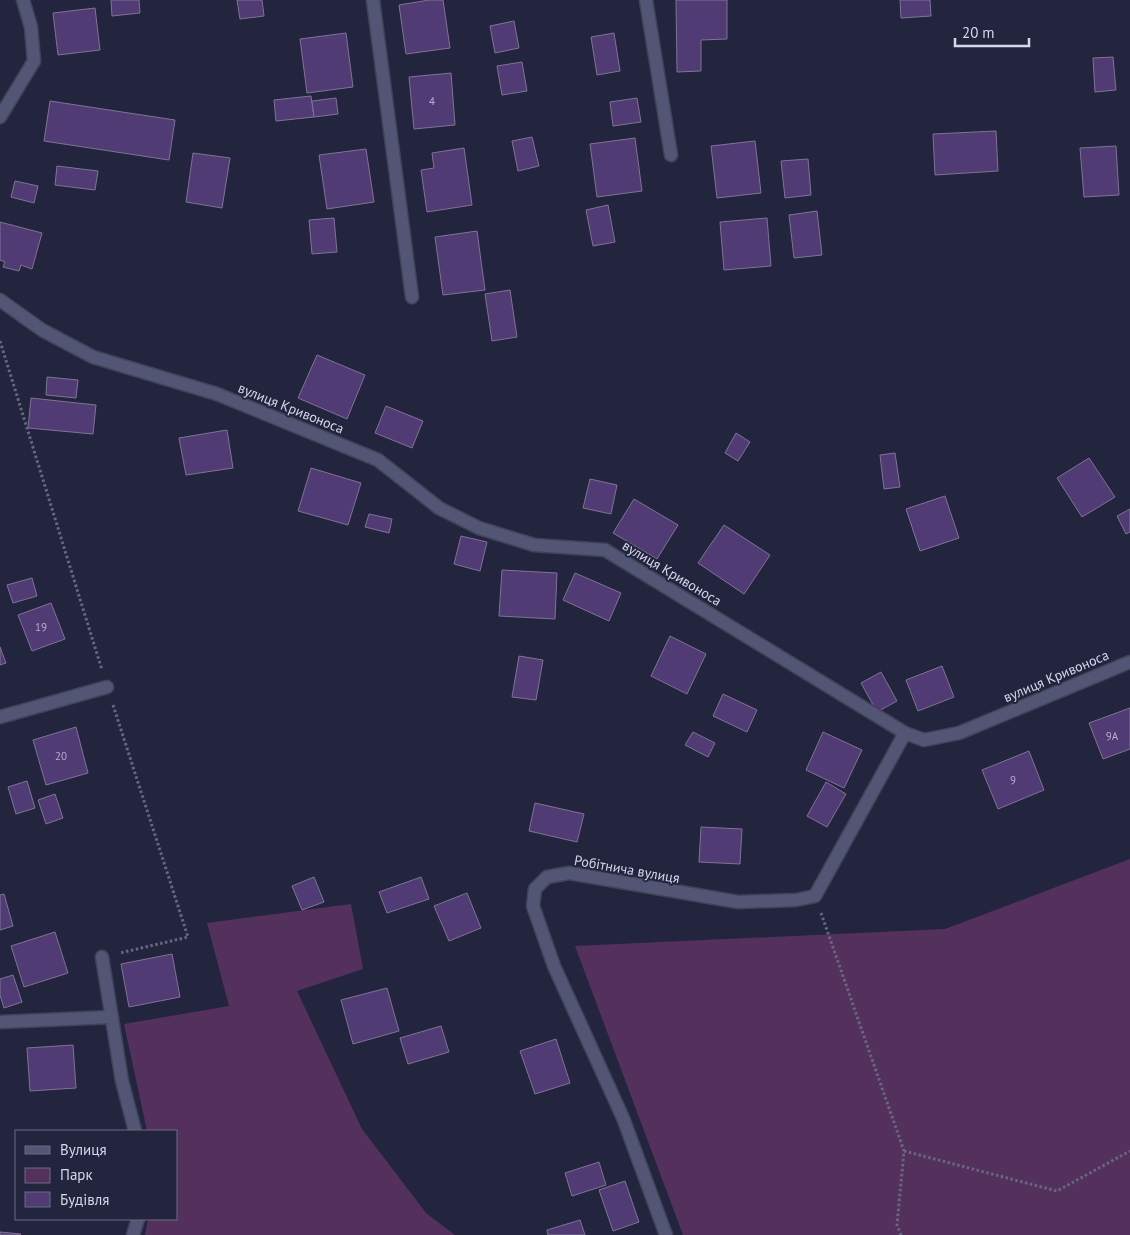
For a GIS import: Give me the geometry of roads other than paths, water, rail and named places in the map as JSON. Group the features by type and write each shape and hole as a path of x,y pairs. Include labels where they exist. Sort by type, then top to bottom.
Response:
{"street":[{"path":"0,117 34,61 31,27 23,0"},
{"path":"373,0 412,297"},
{"path":"646,0 671,154"},
{"name":"вулиця Кривоноса","path":"0,300 42,330 93,357 217,394 378,460 439,508 479,528 534,545 605,550 905,733 924,740 959,733 1130,662"},
{"path":"0,718 107,687"},
{"name":"Робітнича вулиця","path":"666,1235 623,1118 554,966 533,906 535,889 546,877 569,873 738,902 796,900 815,896 905,733"},
{"path":"102,957 122,1081 135,1130"},
{"path":"0,1022 112,1017"},
{"path":"133,1235 138,1220"}]}
